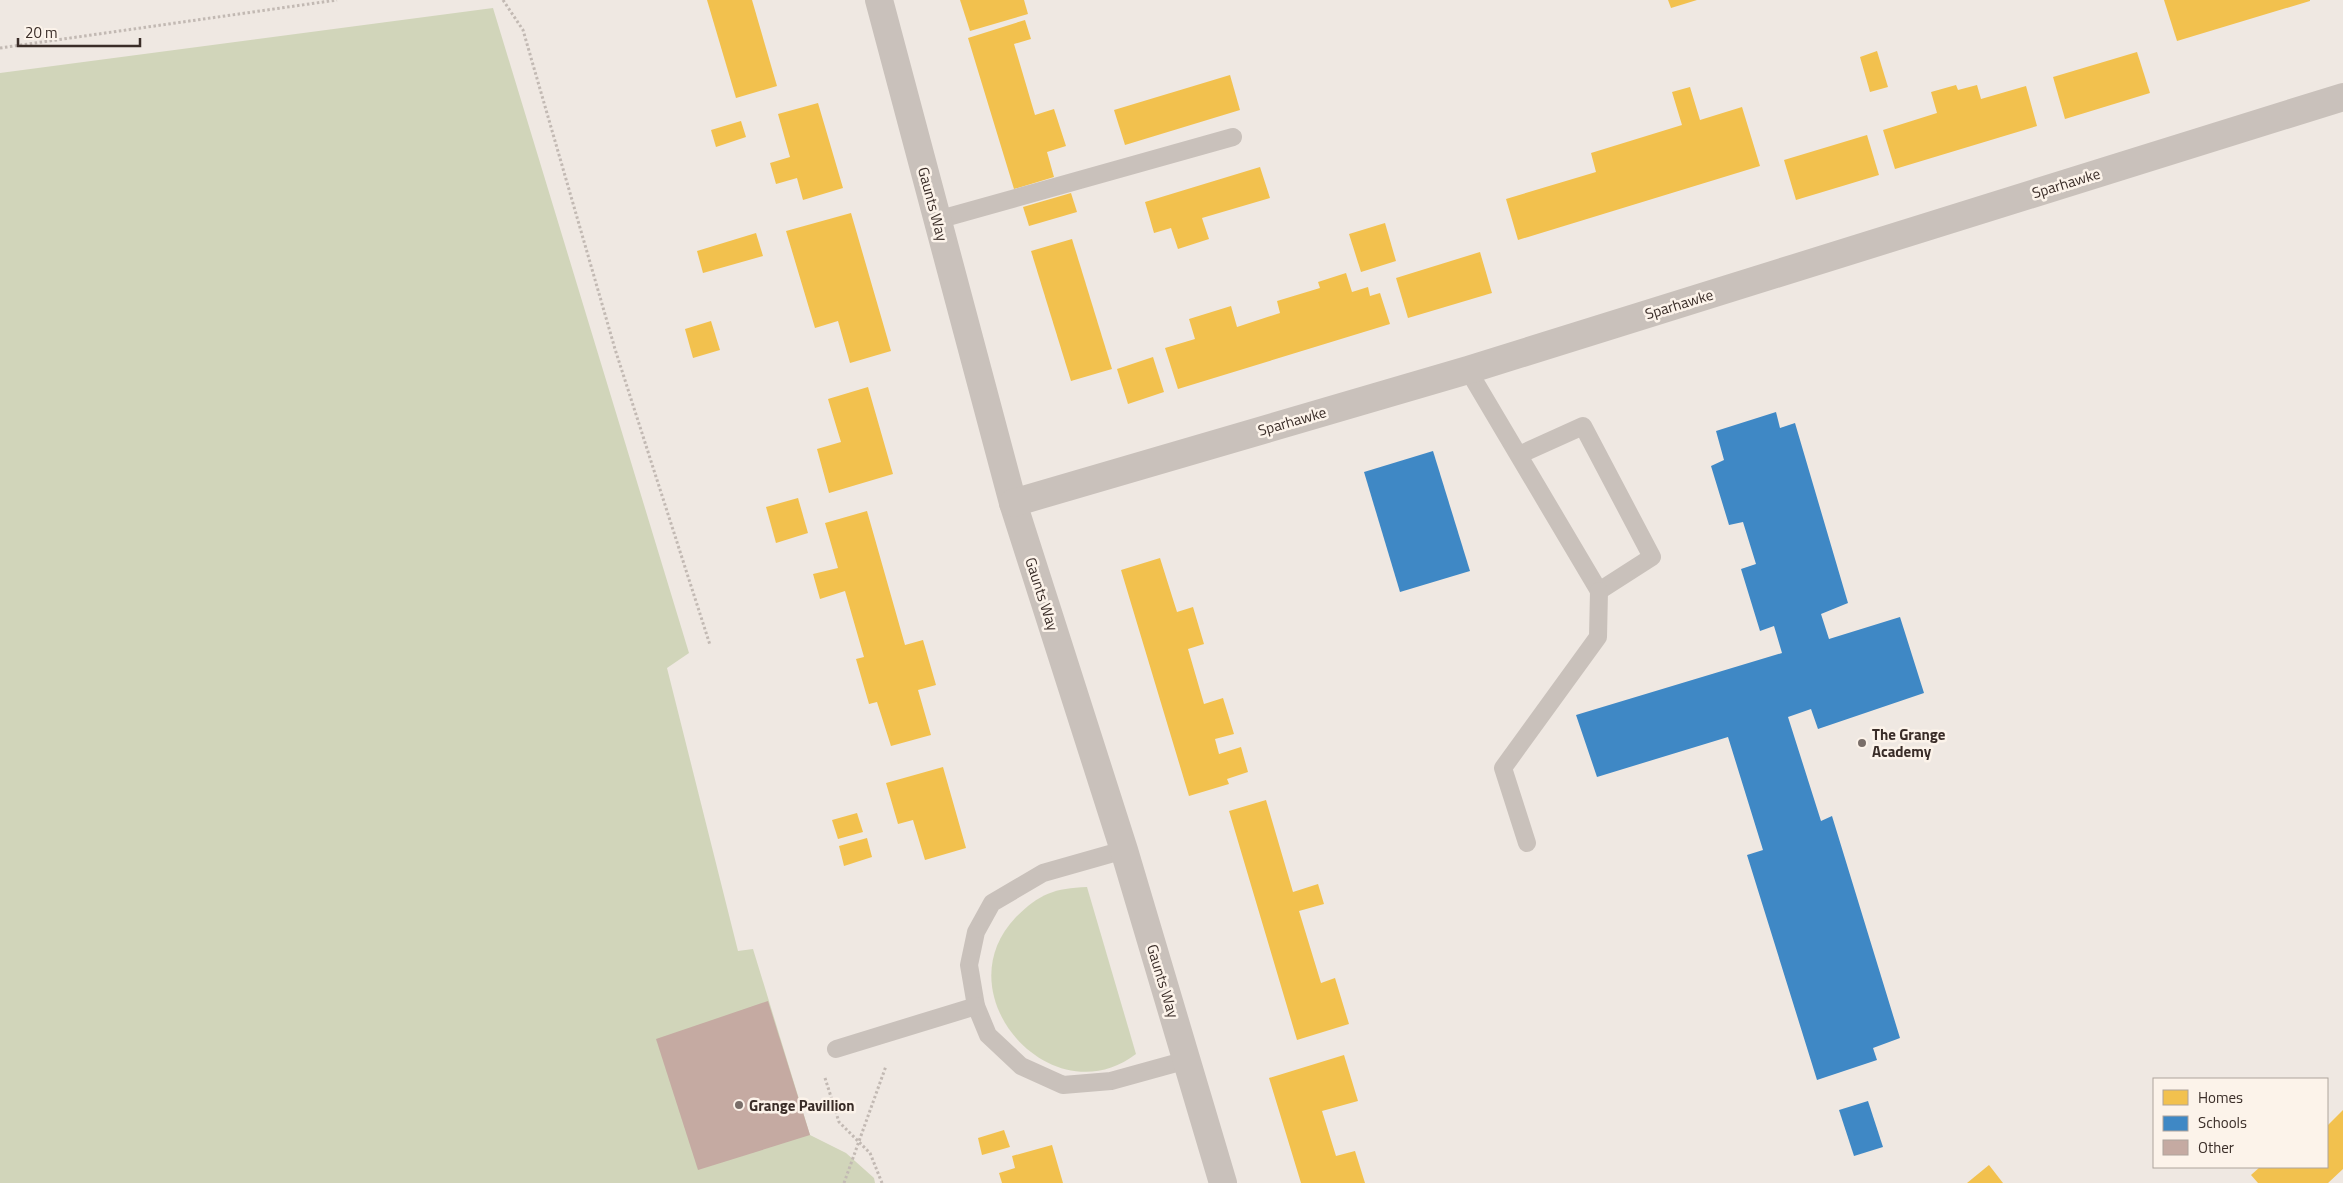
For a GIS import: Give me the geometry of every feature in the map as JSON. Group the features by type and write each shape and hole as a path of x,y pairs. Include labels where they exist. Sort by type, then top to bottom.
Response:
{"street":[{"name":"Gaunts Way","path":"879,0 1013,503 1124,850 1223,1183"},
{"name":"Sparhawke","path":"1013,503 1468,370 2343,97"}],"lane":[{"path":"937,220 1233,137"},
{"path":"1468,370 1599,590 1598,637 1503,768 1527,842"},
{"path":"1519,455 1583,426 1652,557 1599,590"},
{"path":"1124,850 1043,873 992,903 976,932 969,965 976,1006 988,1035 1021,1066 1063,1084 1111,1081 1187,1060"},
{"path":"836,1049 976,1006"}],"path":[{"path":"0,48 336,0"},
{"path":"503,0 523,30 615,350 710,645"},
{"path":"844,1183 899,1030"},
{"path":"836,1049 823,1072 839,1122 870,1153 882,1183"}],"green space":[{"path":"493,8 689,653 667,668 738,951 753,949 810,1135 846,1153 874,1178 875,1183 0,1183 0,73"},
{"path":"1087,887 1136,1054 1104,1070 1072,1071 1042,1059 1017,1039 999,1012 991,980 996,948 1016,917 1024,909 1048,894 1066,889"}],"building: Homes":[{"path":"707,0 752,0 777,86 736,98"},
{"path":"960,0 1024,0 1028,14 970,31"},
{"path":"1668,0 1697,0 1671,8"},
{"path":"2164,0 2310,0 2310,1 2177,41"},
{"path":"1025,20 1031,39 1014,44 1035,115 1054,109 1066,146 1047,152 1054,177 1014,189 968,38"},
{"path":"1877,51 1888,87 1870,92 1860,57"},
{"path":"2137,52 2150,93 2065,119 2053,77"},
{"path":"1230,75 1240,110 1125,145 1114,110"},
{"path":"1956,85 1958,90 1977,85 1981,99 2026,86 2037,126 1895,169 1883,130 1937,113 1931,92"},
{"path":"1690,87 1700,120 1742,107 1760,166 1518,240 1506,199 1596,172 1591,153 1682,125 1672,92"},
{"path":"818,103 843,188 803,200 797,178 776,184 770,163 790,157 778,114"},
{"path":"741,121 746,137 716,147 711,130"},
{"path":"1867,135 1879,175 1796,200 1784,160"},
{"path":"1260,167 1270,198 1202,218 1209,239 1178,249 1171,228 1154,233 1145,202"},
{"path":"1071,193 1077,212 1029,226 1023,207"},
{"path":"851,213 891,351 850,363 838,321 815,328 786,231"},
{"path":"1385,223 1396,261 1361,272 1349,234"},
{"path":"756,233 763,256 703,273 697,251"},
{"path":"1072,239 1112,369 1071,381 1031,251"},
{"path":"1480,252 1492,293 1408,318 1396,278"},
{"path":"1346,273 1352,292 1368,287 1370,296 1380,293 1390,324 1178,389 1165,348 1195,339 1189,319 1231,306 1237,327 1280,313 1277,301 1320,288 1318,282"},
{"path":"711,321 720,350 693,358 685,329"},
{"path":"1153,357 1164,392 1128,404 1117,369"},
{"path":"868,387 893,474 829,493 817,449 841,442 828,399"},
{"path":"798,498 808,533 776,543 766,507"},
{"path":"867,511 905,645 923,640 936,685 918,690 931,735 891,746 877,702 869,704 856,659 864,657 845,591 820,599 813,574 838,568 825,523"},
{"path":"1160,558 1177,612 1193,607 1204,644 1188,649 1204,704 1223,698 1234,734 1215,739 1219,754 1241,747 1248,772 1227,779 1229,784 1189,796 1121,570"},
{"path":"943,767 966,848 925,860 913,820 898,824 886,783"},
{"path":"1266,800 1293,892 1318,884 1324,904 1299,911 1321,983 1335,978 1349,1024 1297,1040 1229,811"},
{"path":"857,813 863,832 838,839 832,820"},
{"path":"867,838 872,857 844,866 839,846"},
{"path":"1344,1055 1358,1101 1322,1111 1336,1156 1355,1151 1365,1183 1301,1183 1269,1078"},
{"path":"2343,1110 2343,1169 2328,1183 2258,1183 2251,1175 2259,1168 2328,1168 2328,1125"},
{"path":"1004,1130 1010,1147 982,1155 978,1138"},
{"path":"1052,1145 1063,1183 1002,1183 999,1173 1015,1168 1012,1156"},
{"path":"1989,1165 2003,1183 1967,1183"}],"building: Schools":[{"path":"1776,412 1780,428 1795,423 1848,603 1821,614 1829,639 1900,617 1924,693 1818,729 1811,709 1788,717 1821,821 1832,816 1900,1038 1873,1048 1877,1060 1817,1080 1747,855 1763,850 1728,737 1597,777 1576,715 1782,653 1774,626 1760,631 1741,569 1756,564 1743,522 1729,525 1711,466 1724,460 1716,431"},
{"path":"1433,451 1470,571 1400,592 1364,472"},
{"path":"1868,1101 1883,1147 1854,1156 1839,1110"}],"building: Other":[{"name":"Grange Pavillion","path":"768,1001 810,1135 698,1170 656,1039"}],"place":[{"name":"The Grange Academy","path":"1862,743"},
{"name":"Grange Pavillion","path":"739,1105"}]}
